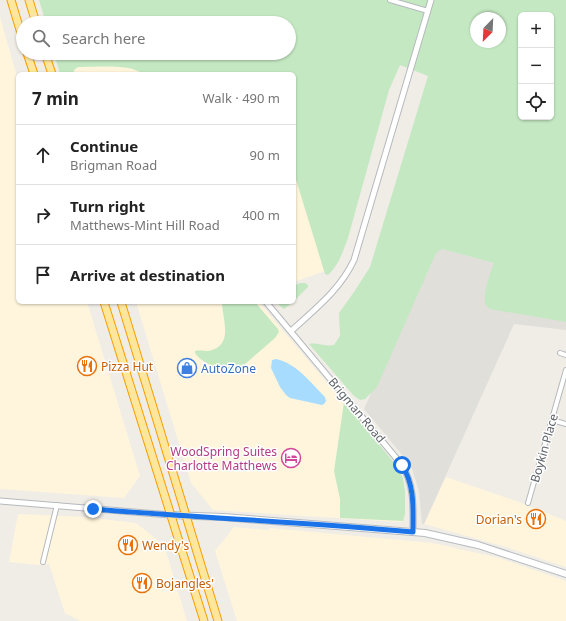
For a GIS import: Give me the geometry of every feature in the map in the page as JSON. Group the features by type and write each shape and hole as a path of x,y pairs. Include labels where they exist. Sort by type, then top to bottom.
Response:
{"highway":[{"path":"11,0 16,17"},
{"path":"29,0 34,16"},
{"path":"29,60 33,72"},
{"path":"47,60 51,72"},
{"path":"105,304 204,621"},
{"path":"123,304 218,621"}],"main road":[{"path":"170,515 222,517 413,532 448,537 478,545 566,574"}],"street":[{"path":"390,0 428,11"},
{"path":"291,331 336,289 354,260 431,0"},
{"name":"Brigman Road","path":"268,304 402,465 409,479 412,492 413,532"},
{"path":"560,353 566,355"},
{"name":"Boykin Place","path":"528,503 566,370"},
{"path":"552,420 566,424"},
{"path":"0,501 170,515"},
{"path":"43,562 57,505"}],"shaded area":[{"path":"0,17 16,73 16,304 88,304 140,476 124,498 0,489"},
{"path":"71,62 231,72 74,72"},
{"path":"296,179 325,271 296,281"},
{"path":"436,247 566,283 566,330 514,324 424,524 422,524 419,492 412,469 364,409"},
{"path":"137,304 261,304 396,465 403,478 405,491 405,514 403,521 400,522 213,510 191,483"},
{"path":"446,477 519,502 566,521 566,567 506,547 424,524"},
{"path":"18,514 85,517 136,523 164,545 187,621 80,621 65,613 49,564 40,565 9,562"},
{"path":"234,527 268,530 270,528 433,543 499,558 566,581 566,621 237,621 215,551"}],"green space":[{"path":"39,0 566,0 566,322 490,309 485,304 485,293 494,263 442,249 436,253 377,387 365,399 360,400 354,396 309,344 334,345 340,336 339,313 370,267 428,76 400,65 389,90 348,238 338,262 328,275 325,274 296,180 296,72 139,72 123,67 78,67 74,70 74,72 59,72 56,60 296,60 296,16 44,16"},
{"path":"305,283 308,287 296,299 296,285"},
{"path":"222,304 257,304 279,332 275,338 237,371 233,372 208,364 195,353 195,351 208,351 222,344 225,331"},
{"path":"279,304 290,304 284,309"},
{"path":"344,402 396,465 403,478 405,491 405,514 403,521 340,518 340,499 334,471"}],"water":[{"path":"276,359 283,361 303,374 325,397 326,401 324,404 322,405 290,398 286,395 280,387 271,368 272,360"}],"place":[{"name":"Pizza Hut","path":"87,366"},
{"name":"AutoZone","path":"187,368"},
{"name":"WoodSpring Suites Charlotte Matthews","path":"291,458"},
{"name":"Dorian's","path":"536,519"},
{"name":"Wendy's","path":"128,545"},
{"name":"Bojangles'","path":"142,583"}],"route":[{"path":"93,509 198,517 222,517 413,532 412,492 409,479 402,465"}]}
